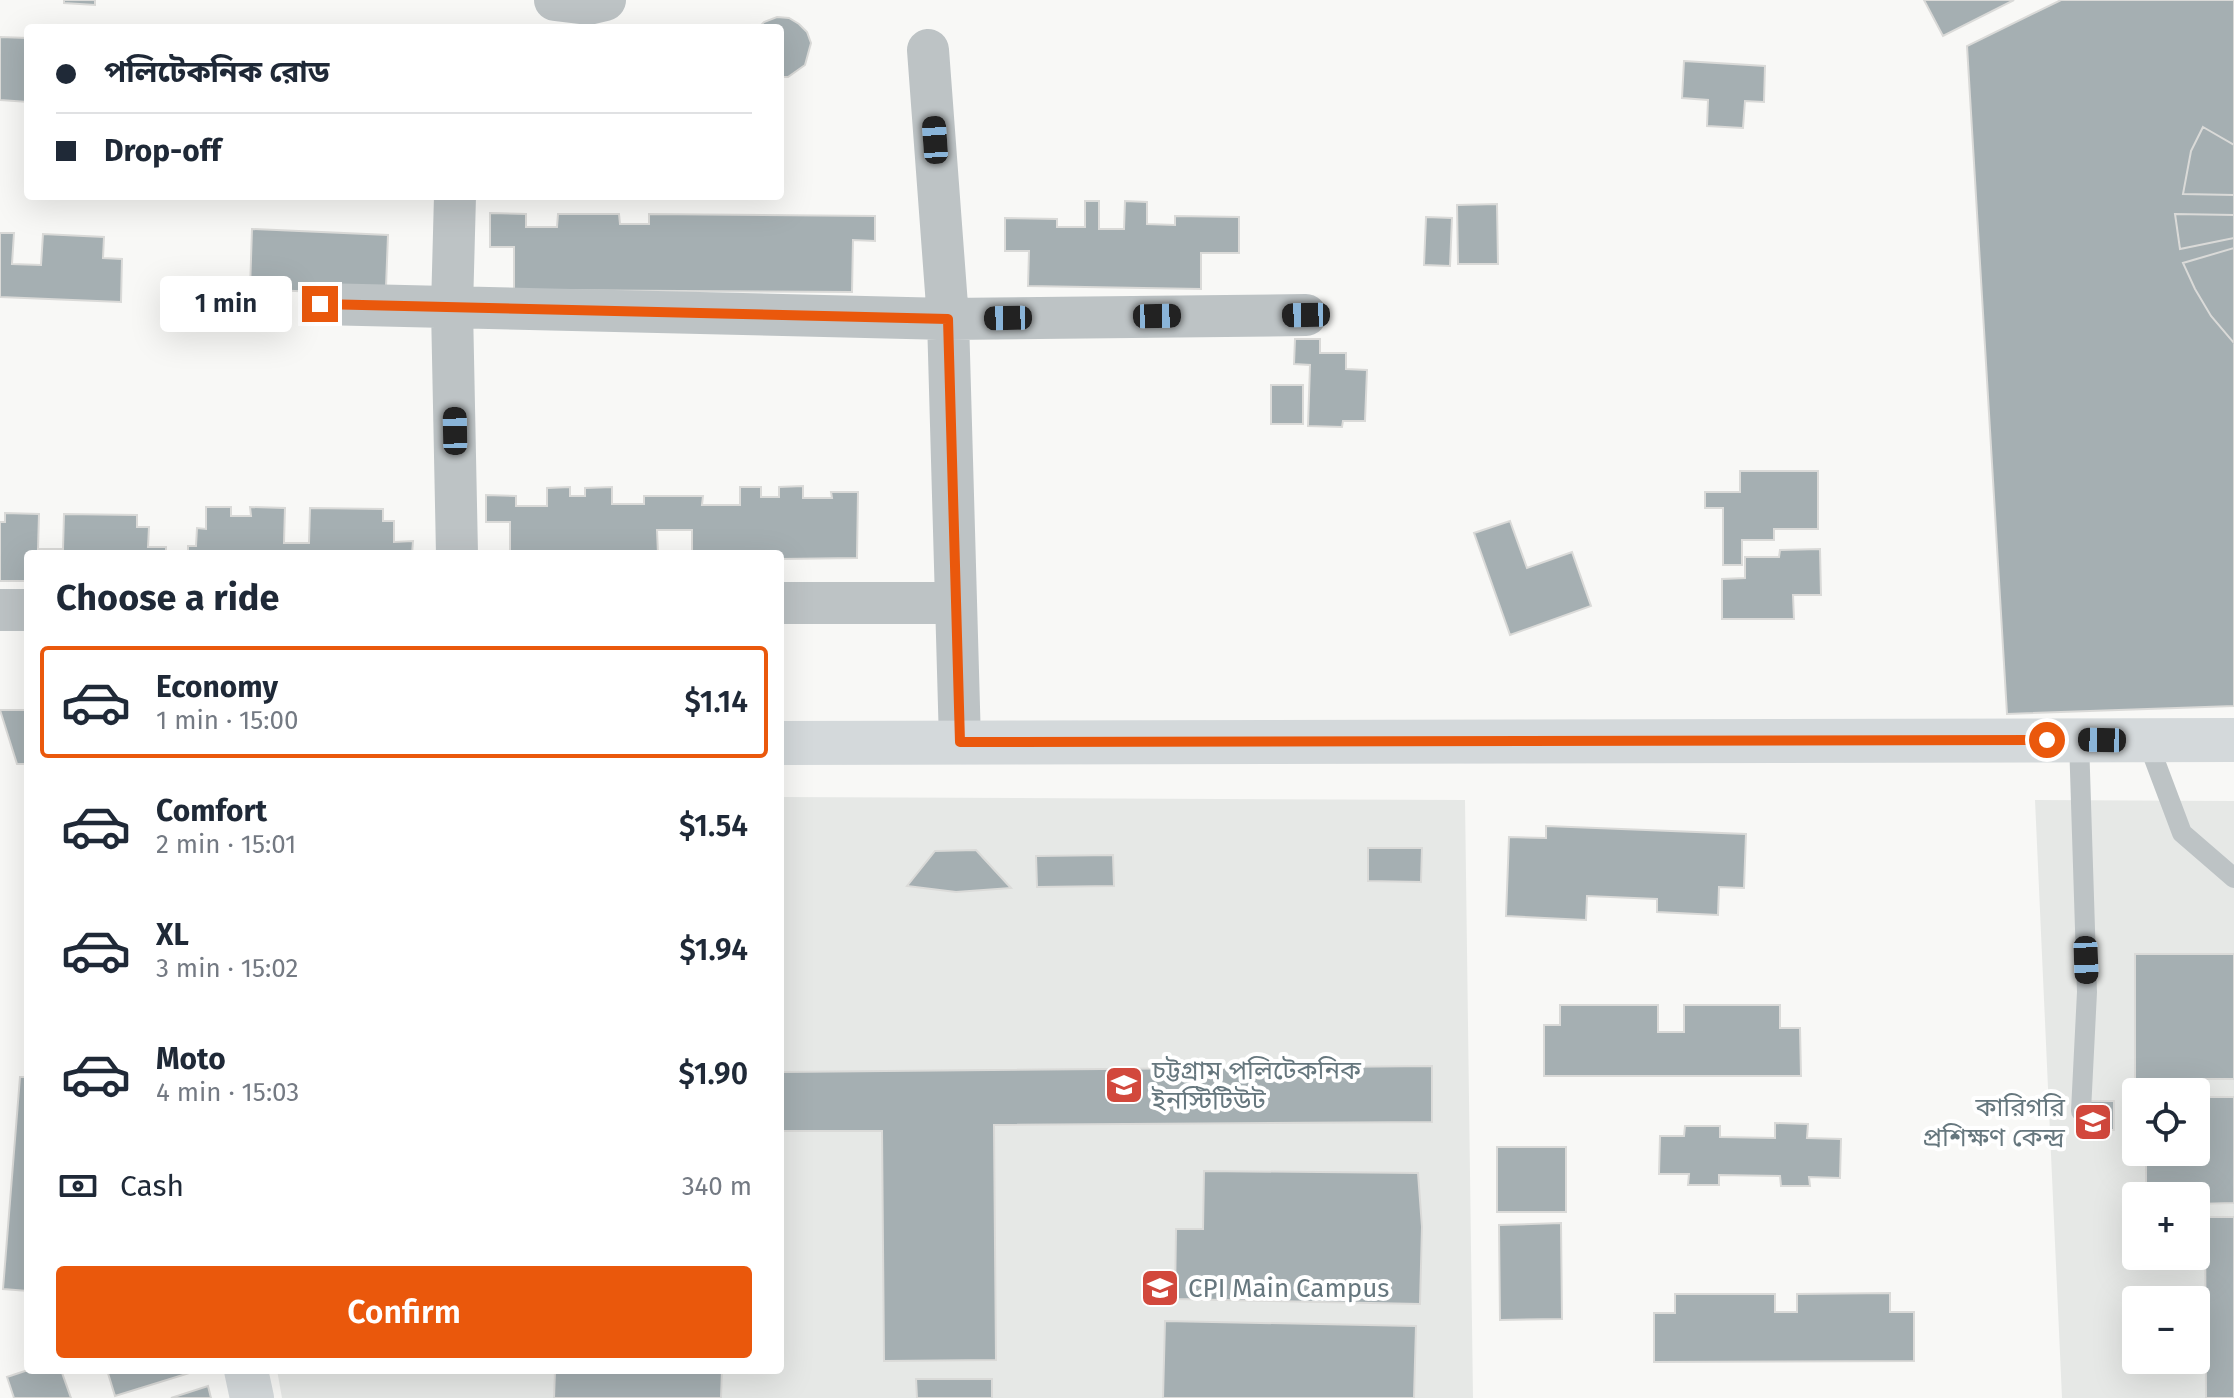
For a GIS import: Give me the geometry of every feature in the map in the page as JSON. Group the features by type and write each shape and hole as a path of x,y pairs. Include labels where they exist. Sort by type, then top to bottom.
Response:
{"main road":[{"path":"784,743 2234,740"},
{"path":"247,1374 252,1398"}],"street":[{"path":"555,0 588,4 605,0"},
{"path":"928,50 948,319 960,742"},
{"path":"455,200 452,308 457,550"},
{"path":"320,304 948,319 1306,315"},
{"path":"784,603 954,603"},
{"path":"0,610 24,610"}],"lane":[{"path":"2079,740 2087,992 2081,1111"},
{"path":"2147,740 2182,833 2234,878"}],"shaded area":[{"name":"চট্টগ্রাম পলিটেকনিক ইনস্টিটিউট","path":"784,797 1465,800 1473,1398 282,1398 278,1374 784,1374"},
{"name":"কারিগরি প্রশিক্ষণ কেন্দ্র","path":"2035,800 2234,801 2234,1398 2062,1398"}],"building":[{"path":"64,0 95,0 95,5 64,3"},
{"path":"1924,0 2014,0 1943,36"},
{"path":"2061,0 2234,0 2234,706 2007,714 1967,46"},
{"path":"777,17 789,18 807,32 811,43 805,65 788,77 784,77 784,24 762,24"},
{"path":"0,37 24,38 24,102 0,100"},
{"path":"1684,61 1765,66 1764,102 1745,101 1743,128 1707,126 1708,100 1682,98"},
{"path":"2203,127 2234,145 2234,195 2183,194 2191,151"},
{"path":"1085,201 1099,201 1099,229 1124,229 1125,201 1147,202 1147,224 1175,225 1175,216 1239,217 1239,253 1201,253 1201,289 1028,286 1029,251 1005,251 1005,218 1057,219 1057,227 1085,227"},
{"path":"1497,204 1498,264 1458,264 1457,205"},
{"path":"490,213 526,214 526,227 557,227 558,214 619,214 620,224 649,224 649,214 875,216 875,241 853,240 852,292 514,290 514,247 490,247"},
{"path":"2175,214 2234,215 2234,238 2180,249"},
{"path":"1426,217 1452,218 1450,266 1424,265"},
{"path":"252,229 388,235 386,287 365,294 250,289"},
{"path":"0,233 14,233 12,264 41,265 43,234 104,237 103,258 122,259 121,302 0,297"},
{"path":"2234,248 2234,343 2211,316 2183,263"},
{"path":"1295,339 1320,339 1320,353 1346,353 1346,369 1367,370 1365,421 1343,421 1342,427 1308,426 1310,365 1294,364"},
{"path":"1271,385 1303,385 1303,424 1271,424"},
{"path":"1740,471 1818,471 1818,529 1774,529 1774,540 1742,540 1742,565 1723,565 1723,508 1705,508 1705,492 1740,492"},
{"path":"803,486 803,498 832,498 831,492 858,492 857,558 784,559 784,550 692,550 692,530 657,530 658,550 510,550 510,522 486,522 486,495 516,496 516,506 547,506 547,488 570,487 570,496 585,496 585,488 612,487 612,504 644,504 644,496 703,496 702,505 740,505 740,487 761,487 761,497 779,497 779,487"},
{"path":"206,507 231,507 231,516 251,516 250,507 285,508 284,543 309,543 310,508 383,509 383,521 394,521 394,542 413,541 412,550 188,550 188,546 196,546 197,528 206,529"},
{"path":"5,513 39,514 38,549 63,549 64,514 137,515 137,527 149,527 148,547 166,547 166,550 24,550 24,581 0,581 0,522 5,522"},
{"path":"1510,521 1527,568 1572,552 1591,606 1510,635 1474,533"},
{"path":"1820,549 1821,595 1793,595 1794,619 1722,619 1722,579 1745,578 1745,557 1779,557 1780,550"},
{"path":"0,710 24,710 24,764 17,764"},
{"path":"1546,826 1746,834 1744,888 1719,887 1718,915 1657,912 1657,899 1587,896 1586,920 1506,916 1509,837 1546,838"},
{"path":"1368,848 1422,848 1421,882 1368,881"},
{"path":"976,850 1011,888 956,892 907,886 935,851"},
{"path":"1113,855 1114,886 1037,887 1036,856"},
{"path":"2135,954 2234,954 2234,1079 2135,1078"},
{"path":"1560,1005 1658,1005 1658,1032 1684,1032 1684,1005 1780,1005 1780,1028 1800,1028 1801,1076 1544,1076 1544,1025 1560,1025"},
{"path":"1432,1066 1432,1122 994,1125 996,1360 884,1361 882,1131 784,1131 784,1072"},
{"path":"20,1077 24,1077 24,1291 3,1289"},
{"path":"2210,1097 2234,1097 2234,1203 2210,1204 2210,1182 2146,1182 2146,1166 2210,1166"},
{"path":"2089,1101 2114,1101 2114,1130 2090,1130"},
{"path":"1775,1123 1808,1124 1807,1138 1841,1139 1840,1178 1809,1177 1810,1186 1781,1186 1780,1176 1719,1175 1719,1185 1688,1185 1689,1174 1659,1174 1660,1136 1684,1136 1685,1126 1720,1126 1720,1137 1775,1138"},
{"path":"1497,1147 1566,1147 1566,1212 1497,1212"},
{"path":"1204,1171 1418,1173 1422,1227 1420,1304 1175,1299 1176,1229 1203,1229"},
{"path":"2210,1217 2234,1217 2234,1398 2206,1398 2206,1374 2210,1374 2210,1286 2205,1286 2205,1270 2210,1270"},
{"path":"1561,1223 1562,1319 1500,1320 1499,1225"},
{"path":"1890,1293 1890,1312 1914,1312 1914,1361 1654,1362 1654,1313 1675,1313 1675,1294 1775,1294 1775,1312 1797,1312 1797,1294"},
{"path":"1165,1321 1416,1326 1414,1398 1163,1398"},
{"path":"24,1371 24,1374 62,1374 71,1398 14,1398 7,1377"},
{"path":"108,1374 186,1374 115,1396"},
{"path":"555,1374 722,1374 721,1398 554,1398"},
{"path":"916,1379 992,1379 992,1398 917,1398"},
{"path":"208,1386 211,1398 171,1398"}],"place":[{"name":"চট্টগ্রাম পলিটেকনিক ইনস্টিটিউট","path":"1124,1085"},
{"name":"কারিগরি প্রশিক্ষণ কেন্দ্র","path":"2093,1122"},
{"name":"CPI Main Campus","path":"1160,1288"}],"route":[{"path":"320,304 948,319 960,742 2047,740"}]}
